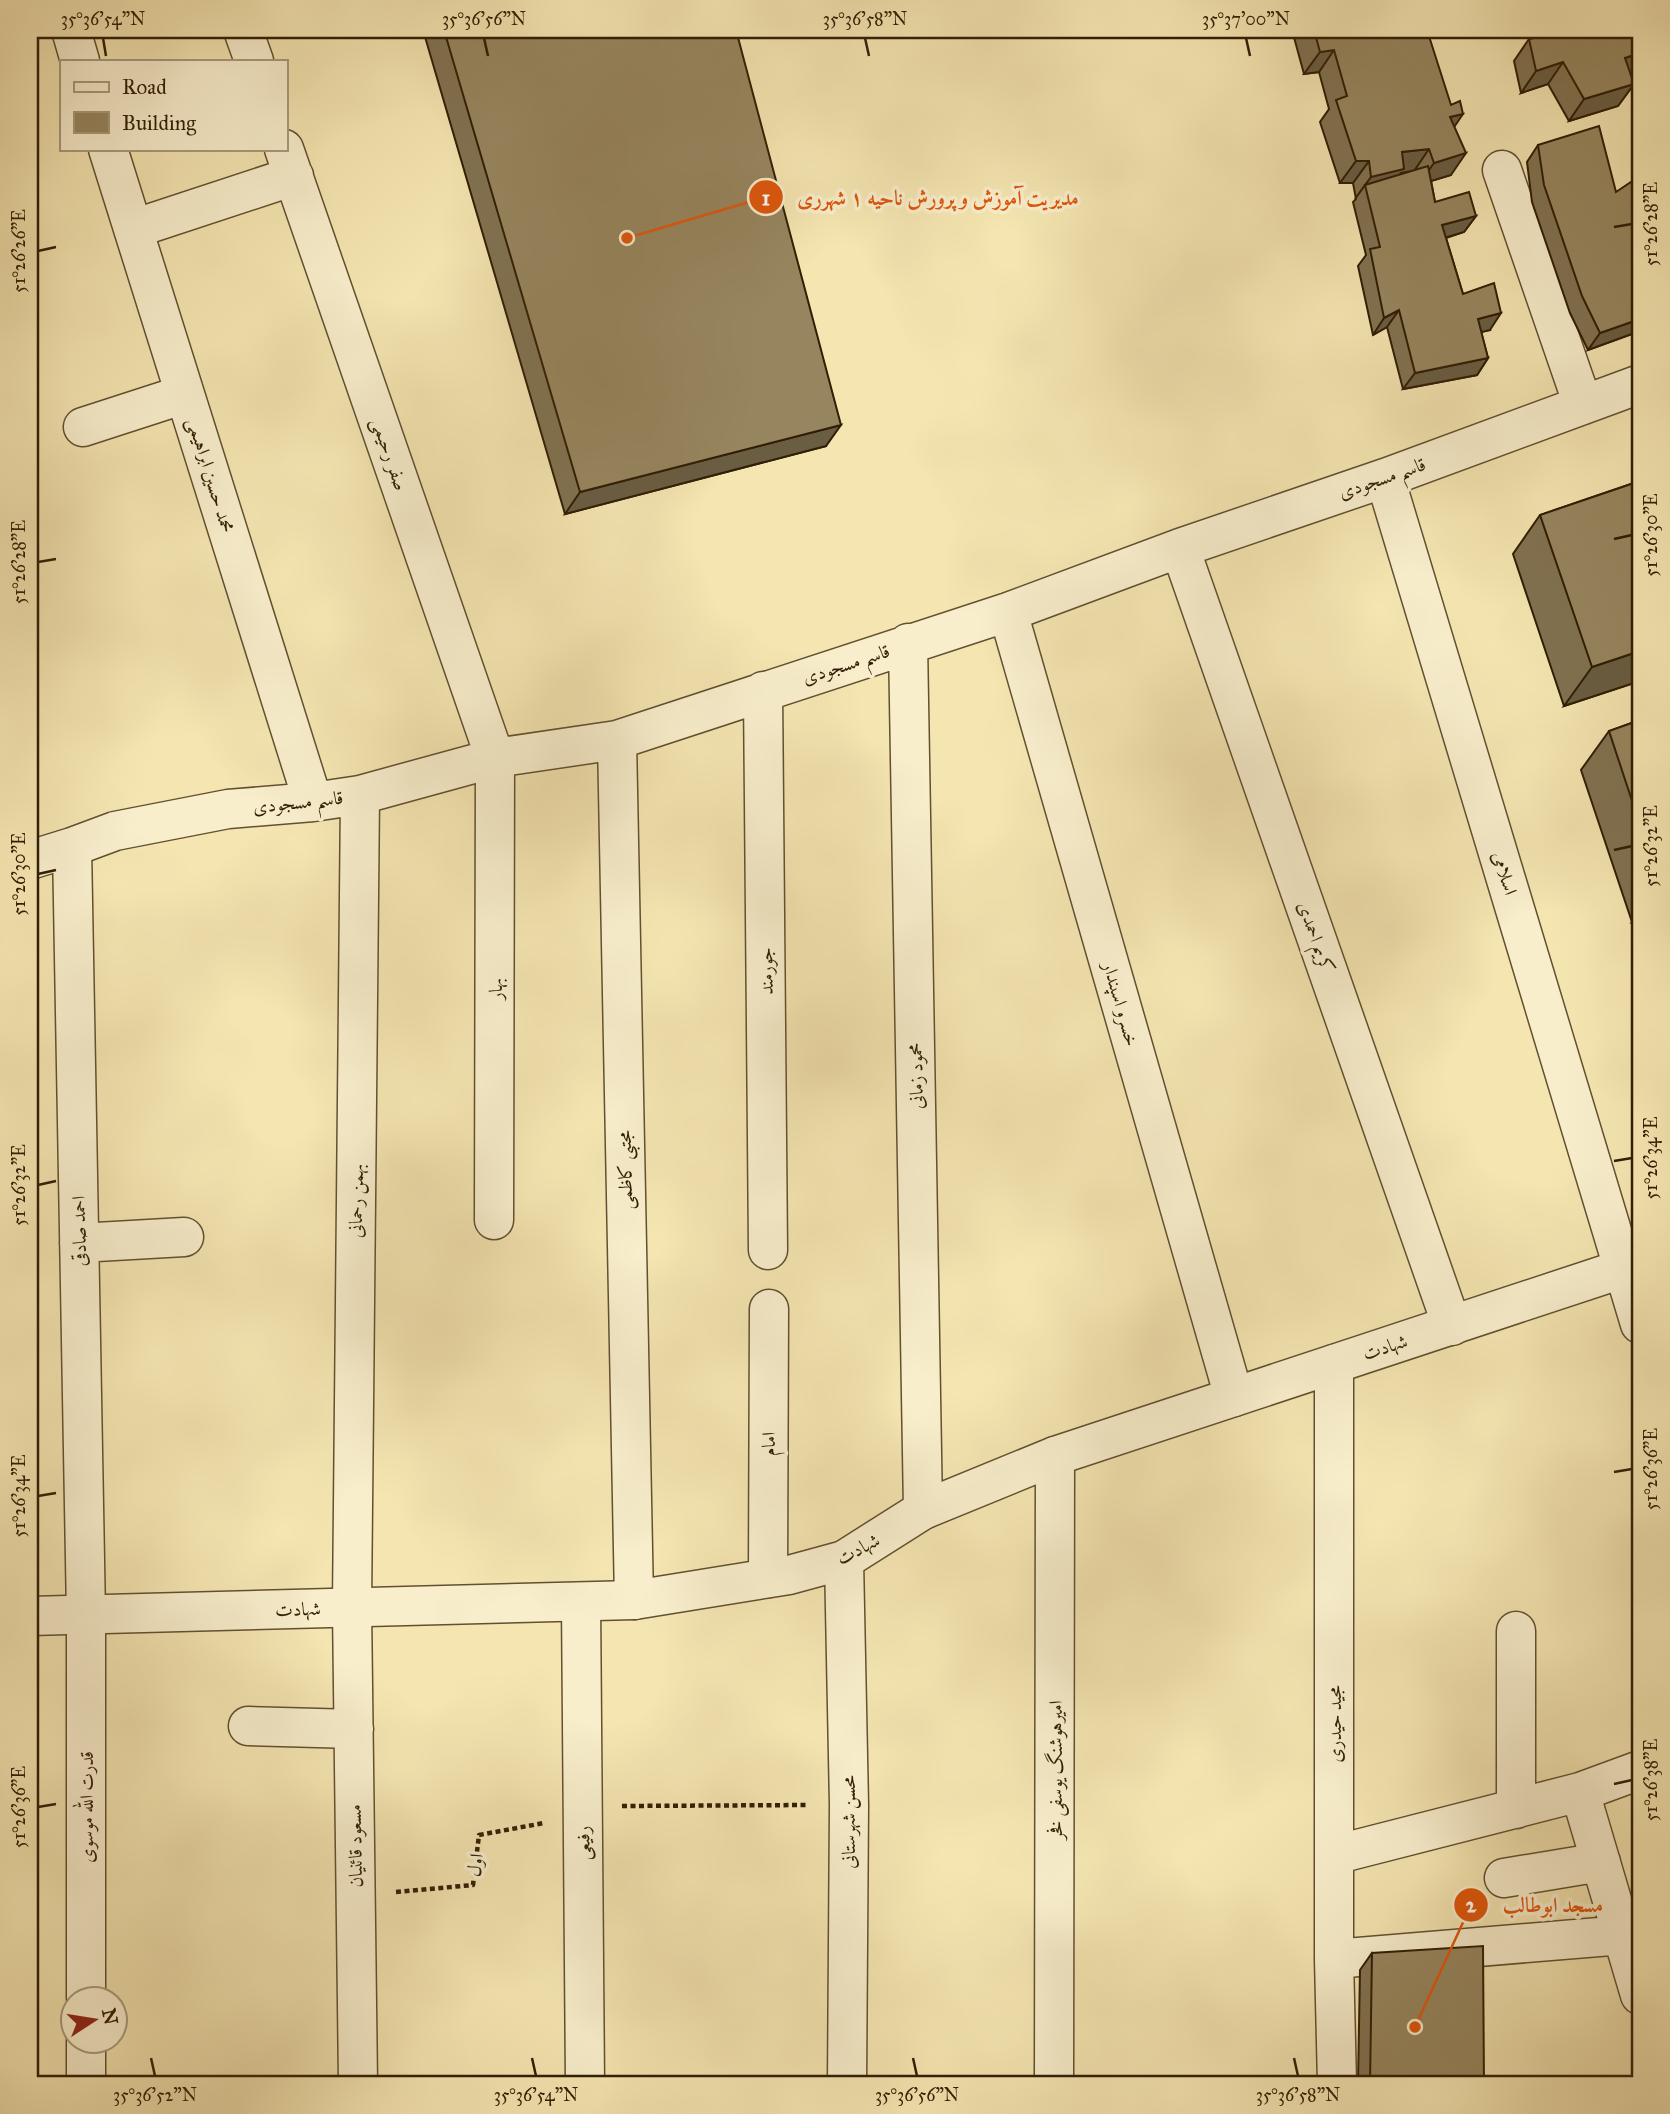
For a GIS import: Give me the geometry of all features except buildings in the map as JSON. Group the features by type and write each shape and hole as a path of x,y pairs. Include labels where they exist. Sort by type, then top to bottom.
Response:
{"street":[{"path":"71,30 80,60"},
{"path":"243,30 254,60"},
{"name":"محمد حسین ابراهیمی","path":"108,150 313,802"},
{"path":"133,229 289,162"},
{"name":"صفر رحیمی","path":"289,162 495,758"},
{"path":"1502,170 1583,405"},
{"name":"قاسم مسجودی","path":"30,860 115,831 228,809 360,795 495,758 617,740 1008,612 1640,384"},
{"path":"83,427 185,394"},
{"name":"اسلامی","path":"1385,478 1632,1265 1640,1324"},
{"name":"کریم احمدی","path":"1180,548 1452,1326"},
{"name":"خسرو اسپندار","path":"1008,612 1234,1397"},
{"name":"محمود زمانی","path":"908,643 923,1510"},
{"name":"جورمند","path":"763,691 768,1250"},
{"name":"مجتبی کاظمی","path":"617,740 634,1600"},
{"name":"بهار","path":"494,1220 495,758"},
{"name":"بهمن رحمانی","path":"352,1607 360,795"},
{"name":"احمد صادقی","path":"72,847 86,1615"},
{"path":"79,1243 184,1237"},
{"name":"شهادت","path":"30,1616 634,1600 789,1575 844,1560 923,1510 1055,1456 1632,1265"},
{"name":"امام","path":"768,1578 769,1309"},
{"name":"مجید حیدری","path":"1334,1364 1334,1959 1337,2084"},
{"name":"امیرهوشنگ یوسفی فخر","path":"1054,2084 1055,1456"},
{"name":"محسن شهرستانی","path":"844,1560 849,1805 847,2084"},
{"name":"رفیعی","path":"581,1602 585,2084"},
{"name":"مسعود قائنیان","path":"352,1607 358,2084"},
{"name":"قدرت الله موسوی","path":"86,1615 86,1984"},
{"path":"1516,1630 1516,1809"},
{"path":"248,1726 354,1729"},
{"path":"1334,1855 1580,1792 1640,1770"},
{"path":"1580,1792 1640,1995"},
{"path":"1504,1878 1601,1862"},
{"path":"1334,1959 1623,1935"},
{"path":"86,2054 86,2084"}],"path":[{"path":"583,1811 849,1805"},
{"name":"اول","path":"356,1895 473,1885 479,1835 583,1811"}],"place":[{"name":"مدیریت آموزش و پرورش ناحیه ۱ شهرری","path":"627,238"},
{"name":"مسجد ابوطالب","path":"1415,2027"}]}
